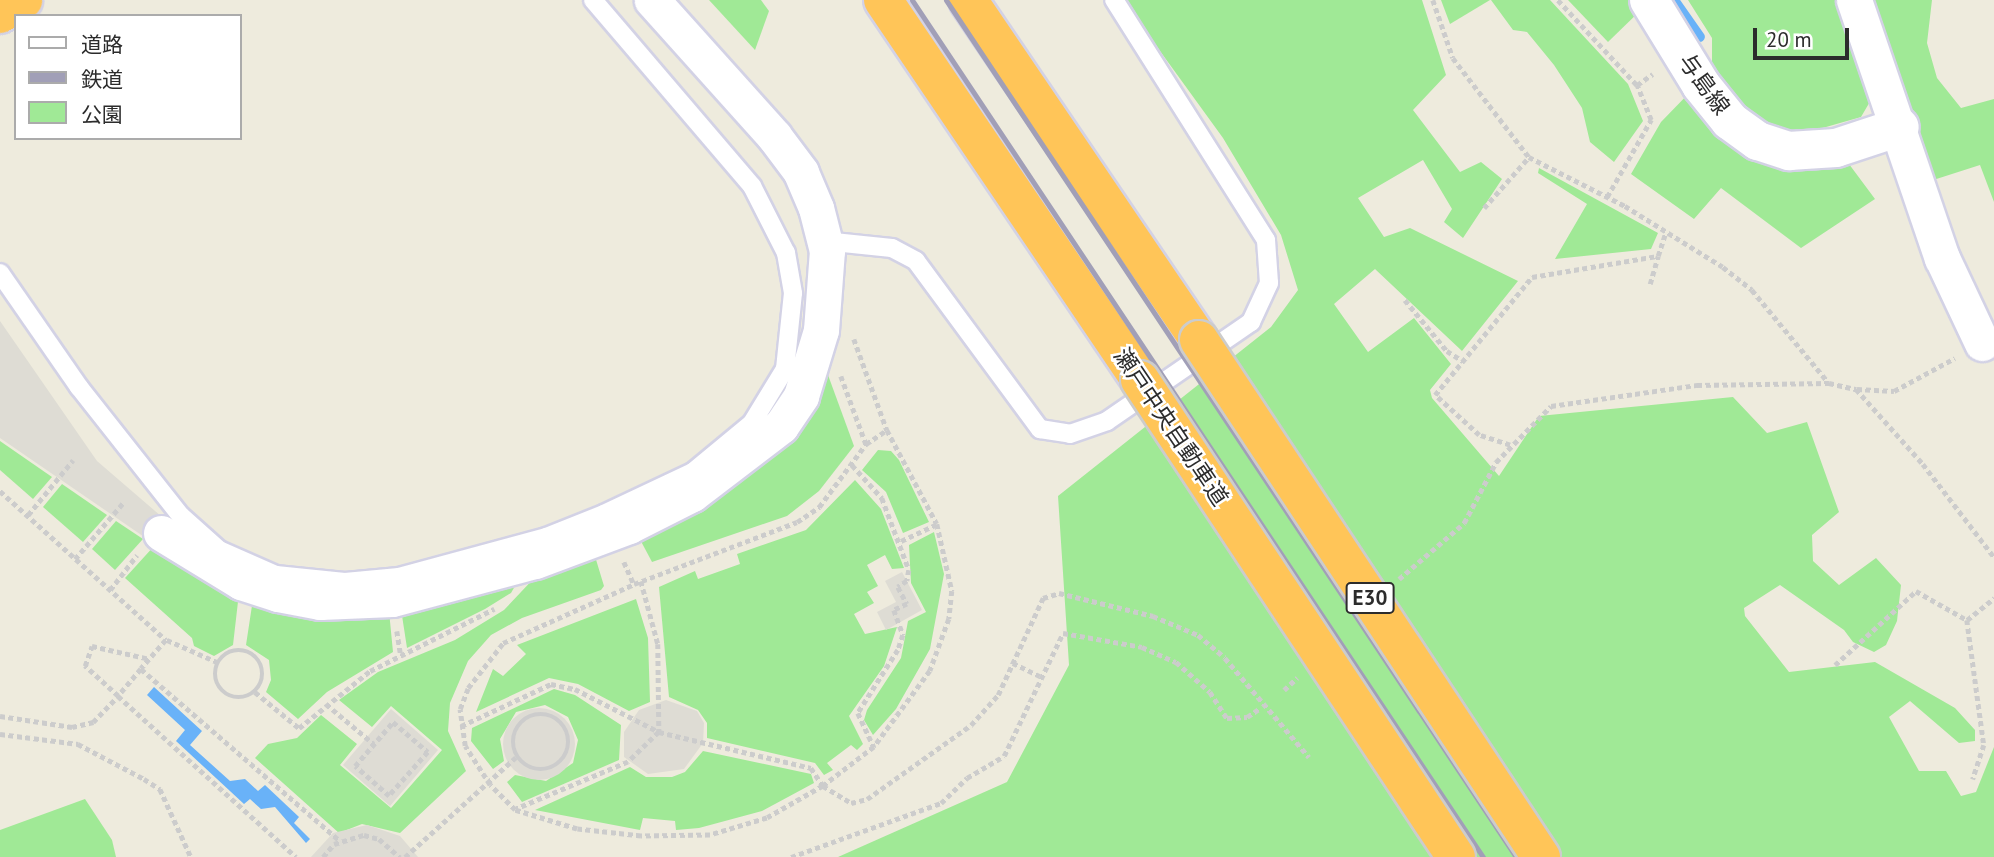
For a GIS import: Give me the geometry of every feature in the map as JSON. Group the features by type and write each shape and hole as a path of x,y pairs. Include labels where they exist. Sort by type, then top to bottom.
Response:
{"highway":[{"path":"0,14 23,0"},
{"name":"瀬戸中央自動車道","path":"883,0 1456,857"},
{"name":"E30","path":"968,0 1541,857"}],"main road":[{"name":"与島線","path":"1649,0 1680,53 1730,121 1758,141 1789,151 1836,148 1900,127"}],"street":[{"path":"151,542 241,582 320,602 392,599 535,561 629,526 692,494 750,455 781,426 801,396 821,330 824,242 801,172 652,0"},
{"path":"1854,0 1900,127 1942,258 1982,342"}],"lane":[{"path":"0,273 79,387 181,516 219,550 276,575 345,582 399,577 511,548 604,514 693,472 752,423 785,369 793,293 786,253 752,186 593,0"},
{"path":"824,242 892,247 916,261 1040,429 1070,434 1107,421 1251,322 1269,283 1266,240 1114,0"}],"path":[{"path":"1433,0 1458,65 1529,157 1607,197 1666,232 1752,290 1829,383"},
{"path":"1559,0 1637,85 1651,120 1607,197"},
{"path":"1637,85 1680,53"},
{"path":"1485,208 1529,157"},
{"path":"1650,284 1666,232"},
{"path":"1510,445 1479,435 1435,395 1532,277 1658,256"},
{"path":"1405,300 1447,351 1463,361"},
{"path":"821,330 852,336 859,346 887,430 937,524 952,591 944,638 915,696 874,747 823,786 767,818 710,835 641,836 577,829 515,810 490,785 465,746 460,726 468,688 503,643 641,581 797,523 819,507 866,444 887,430"},
{"path":"1394,584 1464,523 1510,445 1551,407 1698,385 1829,383 1856,389 1907,387 1982,342"},
{"path":"1856,389 1923,464 1994,557"},
{"path":"849,396 866,444"},
{"path":"27,515 74,460"},
{"path":"852,465 882,498 901,541 909,570 907,582 898,587 907,604 894,610 903,635 887,672 858,713 860,728 874,747"},
{"path":"0,491 166,640 218,663"},
{"path":"75,559 123,503"},
{"path":"901,541 937,524"},
{"path":"110,590 151,542"},
{"path":"515,810 628,762 659,732 658,645 641,581"},
{"path":"1835,665 1916,591 1967,620"},
{"path":"460,726 551,684 575,689 659,732 811,768 823,786 851,803 867,799 971,725 998,695 1043,598 1059,593 1153,616 1198,635 1225,658 1309,757"},
{"path":"1967,620 1994,598"},
{"path":"255,692 299,728 370,671 503,603"},
{"path":"1967,620 1984,745 1973,779"},
{"path":"791,857 951,798 967,778 1004,757 1056,641 1074,632 1176,662 1210,692 1227,718 1247,717 1259,709"},
{"path":"0,716 72,727 93,722 166,640"},
{"path":"150,659 92,646 85,666 296,857"},
{"path":"237,650 257,658 263,679 255,692 240,698 224,693 215,679 218,663 237,650"},
{"path":"1013,663 1040,676"},
{"path":"141,669 340,841"},
{"path":"1284,690 1304,671"},
{"path":"326,704 373,744"},
{"path":"323,857 340,841 364,835 379,839 403,857 490,785 516,757 514,731 527,717 554,717 566,730 568,749 558,765 531,769 516,757"},
{"path":"393,722 428,752 389,796 355,766 373,744 393,722"},
{"path":"0,734 78,744 144,779 165,798 191,857"}],"green space":[{"path":"709,0 761,0 769,11 755,50"},
{"path":"1123,0 1422,0 1446,75 1413,110 1460,172 1481,162 1502,179 1463,238 1444,222 1452,209 1423,160 1358,198 1384,237 1410,228 1518,281 1462,351 1375,269 1334,304 1368,352 1414,318 1451,364 1430,390 1432,398 1499,476 1539,416 1733,397 1767,433 1807,422 1839,512 1812,535 1813,561 1839,585 1876,558 1901,585 1897,621 1886,645 1874,652 1853,642 1844,630 1780,585 1744,608 1745,616 1789,672 1875,662 1955,708 1975,730 1975,741 1959,743 1910,701 1889,717 1919,771 1946,771 1961,796 1976,792 1994,747 1994,857 838,857 1007,782 1069,665 1058,496 1271,327 1298,290 1281,235 1223,138"},
{"path":"1441,0 1490,0 1450,24"},
{"path":"1491,0 1550,0 1628,84 1643,121 1614,162 1590,142 1582,108 1554,65 1527,32 1513,30"},
{"path":"1568,0 1639,0 1644,7 1608,42"},
{"path":"1688,0 1842,0 1875,93 1861,117 1791,137 1743,113 1712,64 1712,38"},
{"path":"1863,0 1932,0 1927,43 1937,78 1961,108 1994,99 1994,202 1980,165 1927,182"},
{"path":"1694,88 1738,145 1846,160 1875,199 1801,248 1721,188 1694,219 1631,174 1661,122"},
{"path":"1539,168 1658,233 1651,249 1555,259 1587,204 1538,173"},
{"path":"828,375 854,446 819,491 787,516 652,562 635,530"},
{"path":"0,441 52,477 33,499 0,470"},
{"path":"878,450 891,451 899,460 929,522 903,533 886,492 862,470"},
{"path":"855,480 881,509 904,568 892,569 885,555 867,565 878,586 867,592 874,603 854,614 865,634 897,627 884,666 849,716 863,744 857,750 851,745 827,763 833,770 824,775 815,763 707,738 707,723 698,710 669,697 659,587 695,571 698,579 740,564 737,554 806,530"},
{"path":"62,484 107,515 83,542 43,507"},
{"path":"116,521 143,539 115,570 92,549"},
{"path":"934,532 944,574 930,649 896,709 873,735 864,720 867,710 901,658 908,621 926,612 911,583 909,545"},
{"path":"155,545 239,593 233,645 214,656 194,646 192,638 125,578"},
{"path":"594,553 604,586 601,590 522,618 491,635 468,661 450,703 448,731 466,771 400,833 362,824 339,833 255,758 268,744 297,738 321,715 357,744 340,765 391,808 442,750 391,706 372,727 339,700 378,672 455,640 504,610 538,574"},
{"path":"519,579 511,593 407,648 401,609"},
{"path":"253,599 389,611 393,652 327,692 298,719 266,692 271,680 269,660 246,645"},
{"path":"636,599 648,638 650,702 629,711 578,684 549,678 476,712 493,669 503,676 526,654 517,645"},
{"path":"554,689 575,695 621,725 619,760 522,802 507,782 515,775 546,781 573,763 578,740 568,717 545,705 516,712 500,739 504,761 493,769 471,741 472,728"},
{"path":"703,751 811,774 814,783 762,811 699,828 676,830 675,821 643,818 640,830 535,810 630,767 646,777 672,777 685,772"},
{"path":"85,799 112,840 116,857 0,857 0,830"}],"shaded area":[{"path":"0,321 97,461 169,523 153,543 0,438"},
{"path":"902,572 922,610 886,630 877,612 896,602 885,581"},
{"path":"666,700 697,711 704,723 703,743 684,769 648,774 624,757 624,732 639,710"},
{"path":"539,708 559,714 569,724 575,744 569,764 559,774 539,780 519,774 509,764 503,744 509,724 519,714"},
{"path":"391,709 438,750 390,806 343,765"},
{"path":"367,825 400,836 418,857 311,857 333,833"}],"water":[{"path":"154,687 202,731 190,745 230,781 245,779 258,791 265,785 299,817 294,823 310,839 306,843 275,807 261,809 250,799 244,804 176,741 185,730 147,695"}],"waterway":[{"path":"1674,0 1700,37"}],"railway":[{"path":"912,0 1483,857"},
{"path":"946,0 1516,857"}]}
